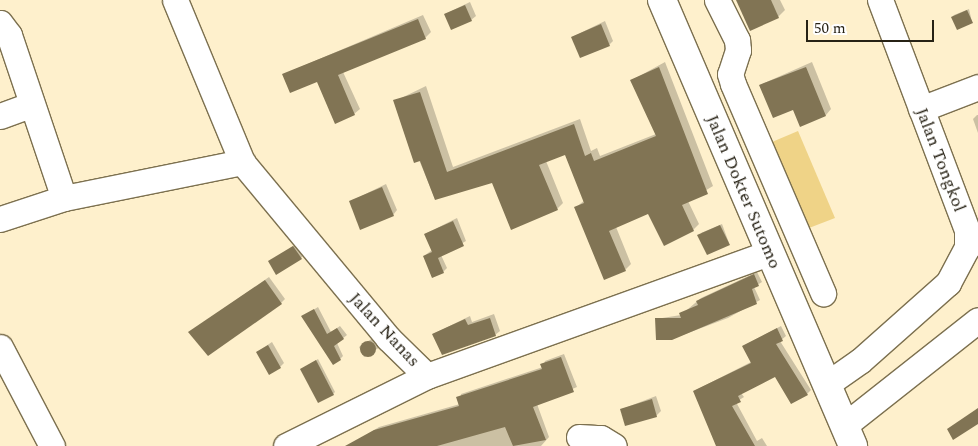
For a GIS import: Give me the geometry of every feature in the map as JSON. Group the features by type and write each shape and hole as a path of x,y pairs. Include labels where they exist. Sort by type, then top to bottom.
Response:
{"highway":[{"name":"Jalan Dokter Sutomo","path":"662,0 840,415"}],"street":[{"name":"Jalan Nanas","path":"176,0 242,162 388,338 427,376 769,253"},
{"path":"717,0 737,40 738,50 730,74 733,84 823,293"},
{"name":"Jalan Tongkol","path":"840,415 860,361 948,283 967,248 967,230 880,0"},
{"path":"0,23 9,35 30,105 64,198"},
{"path":"921,108 978,87"},
{"path":"0,116 30,105"},
{"path":"0,219 64,198 242,162"},
{"path":"840,415 978,320"},
{"path":"0,347 52,446"},
{"path":"298,443 427,376"},
{"path":"579,437 601,438 614,446"}],"shaded area":[{"path":"798,131 835,218 809,228 772,142"}],"building":[{"path":"736,0 771,0 779,18 750,31"},
{"path":"465,5 472,21 451,30 444,14"},
{"path":"967,10 973,23 957,30 951,17"},
{"path":"418,19 426,39 338,75 355,115 335,124 317,82 290,93 282,74"},
{"path":"601,24 610,46 580,58 571,37"},
{"path":"659,67 708,194 682,205 694,231 664,246 648,214 609,231 626,271 604,280 574,207 584,203 565,155 539,165 558,210 511,230 492,183 435,200 420,161 414,163 393,100 420,92 447,172 574,124 585,156 591,153 594,161 656,136 630,80"},
{"path":"806,67 826,116 800,127 793,110 773,118 759,85"},
{"path":"382,187 394,216 360,230 349,201"},
{"path":"453,221 464,246 438,258 444,273 432,278 423,256 432,252 424,234"},
{"path":"720,225 730,245 707,255 697,235"},
{"path":"293,246 302,259 276,275 268,261"},
{"path":"754,274 759,286 752,289 757,304 672,340 656,340 655,318 681,318 679,313 698,305 696,301"},
{"path":"265,280 282,304 208,356 188,332"},
{"path":"314,309 327,334 337,328 344,339 334,346 341,360 333,365 301,316"},
{"path":"490,318 496,336 442,355 432,334 465,319 468,325"},
{"path":"777,328 783,341 776,344 808,395 791,404 775,377 738,396 741,402 732,406 755,446 716,446 693,391 751,363 742,346"},
{"path":"365,341 371,341 376,346 374,355 365,357 360,352 360,346"},
{"path":"268,345 281,368 269,375 256,352"},
{"path":"561,357 574,392 533,407 546,440 513,446 505,427 437,446 345,446 374,430 459,406 456,397 542,369 540,364"},
{"path":"316,360 334,395 318,403 300,369"},
{"path":"652,399 657,417 625,426 620,409"},
{"path":"978,408 978,424 953,440 947,429"}]}
